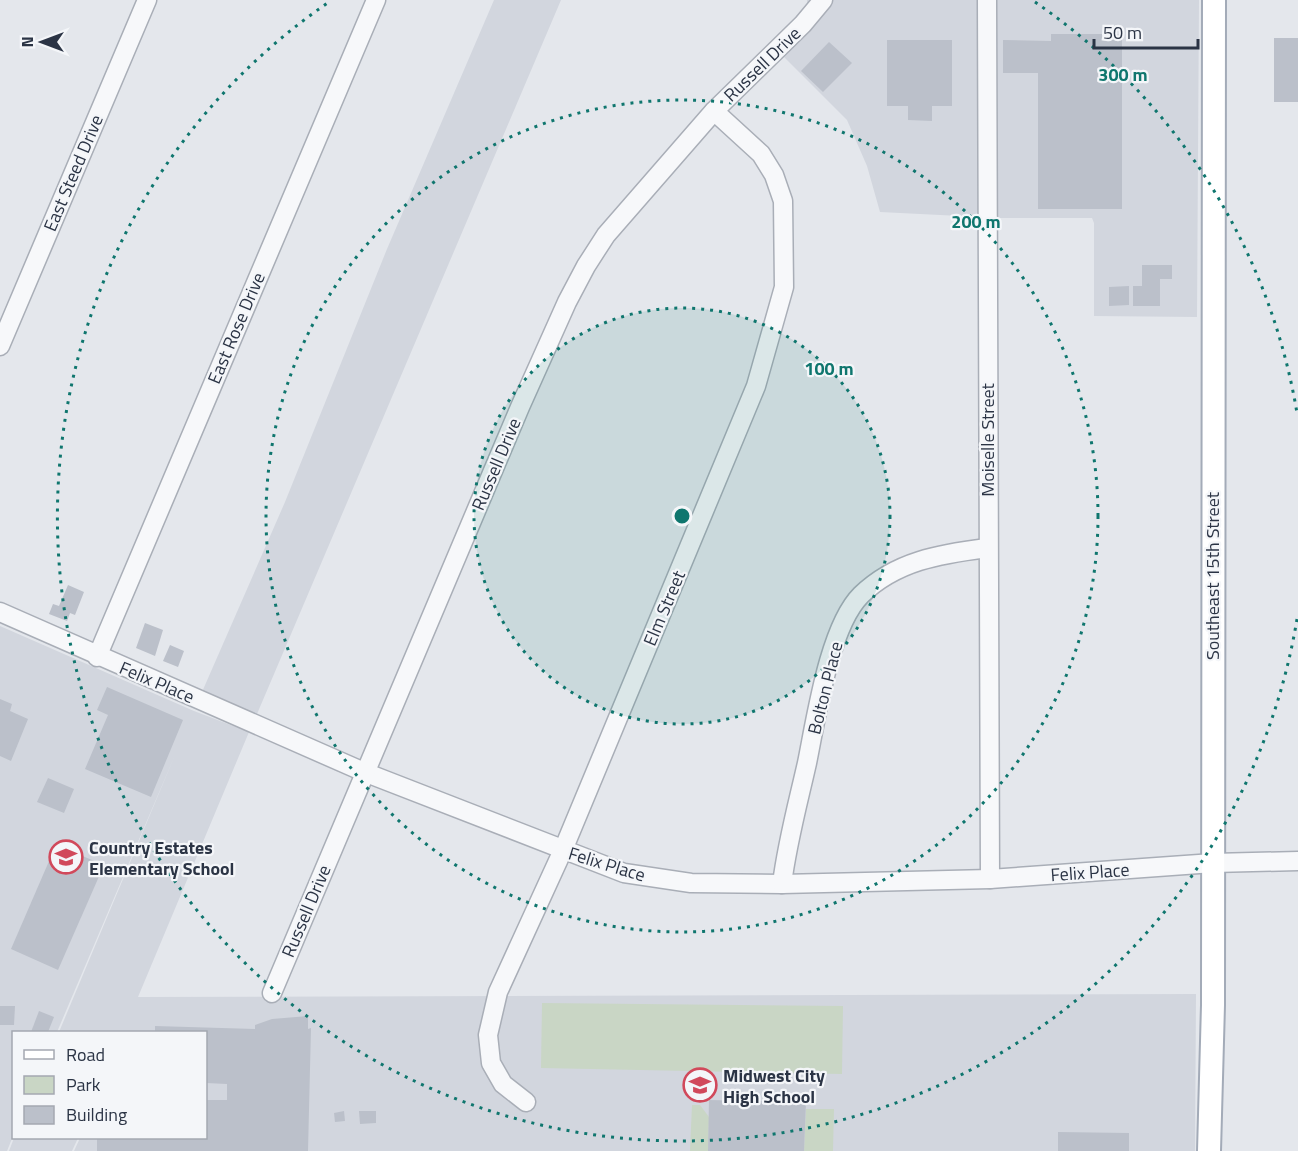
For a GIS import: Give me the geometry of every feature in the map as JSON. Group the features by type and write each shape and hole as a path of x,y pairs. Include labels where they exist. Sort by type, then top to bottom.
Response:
{"main road":[{"name":"Southeast 15th Street","path":"1209,1151 1213,863 1214,0"}],"street":[{"name":"East Steed Drive","path":"0,346 147,0"},
{"name":"East Rose Drive","path":"97,657 376,0"},
{"name":"Russell Drive","path":"272,993 364,772 567,302 606,235 714,111 803,24 823,0"},
{"name":"Moiselle Street","path":"987,0 987,548 990,879"},
{"name":"Elm Street","path":"526,1102 503,1084 491,1062 488,1035 491,1014 498,992 563,850 756,386 784,287 783,201 774,175 761,154 714,111"},
{"name":"Bolton Place","path":"782,884 825,678 838,634 859,597 880,579 904,565 950,553 987,548"},
{"name":"Felix Place","path":"0,612 97,657 364,772 624,873 659,879 782,884 990,879 1213,863 1298,861"}],"shaded area":[{"path":"494,0 561,0 257,714 202,692 285,502 387,249"},
{"path":"807,0 1199,0 1197,317 1094,316 1094,223 1092,218 1000,218 880,212 867,166 847,120 770,43 807,11"},
{"name":"Midwest City High School","path":"0,626 194,711 249,732 138,997 1196,994 1195,1151 74,1151 80,1139 207,1139 207,1031 59,1031 175,755 57,1031 12,1031 12,1138 7,1151 0,1151"},
{"path":"14,1139 78,1139 72,1151 9,1151"}],"green space":[{"path":"542,1003 843,1006 842,1074 541,1068"},
{"path":"692,1105 700,1105 709,1117 708,1151 690,1151"},
{"path":"806,1109 834,1109 833,1151 804,1151"}],"building":[{"path":"1051,34 1122,34 1122,209 1038,209 1038,73 1003,73 1003,40 1051,41"},
{"path":"1274,38 1298,38 1298,102 1274,102"},
{"path":"887,40 952,40 952,106 932,106 932,121 908,120 908,106 887,106"},
{"path":"829,42 852,63 823,92 801,71"},
{"path":"1142,265 1172,265 1172,279 1160,279 1160,306 1133,306 1133,286 1142,286"},
{"path":"1129,286 1129,305 1109,306 1109,287"},
{"path":"68,585 84,592 75,615 70,613 67,621 49,614 53,604 59,606"},
{"path":"145,623 163,630 155,656 136,648"},
{"path":"170,645 184,651 178,667 163,661"},
{"path":"107,687 183,720 151,797 85,769 108,715 97,710"},
{"path":"0,699 12,704 10,711 28,719 11,761 0,756"},
{"path":"48,778 74,789 64,813 37,802"},
{"path":"56,845 104,865 58,970 11,949"},
{"path":"0,1006 15,1006 14,1025 0,1025"},
{"path":"39,1011 54,1017 48,1031 31,1031"},
{"path":"308,1016 308,1029 311,1028 308,1151 97,1151 97,1139 207,1139 207,1100 227,1100 227,1084 207,1083 207,1031 155,1031 155,1026 255,1029 255,1025 272,1019"},
{"path":"709,1100 806,1102 804,1151 708,1151"},
{"path":"344,1111 345,1121 335,1122 334,1113"},
{"path":"359,1111 376,1111 376,1123 360,1124"},
{"path":"1058,1132 1129,1133 1129,1151 1058,1151"}],"place":[{"name":"Country Estates Elementary School","path":"66,857"},
{"name":"Midwest City High School","path":"700,1085"}]}
